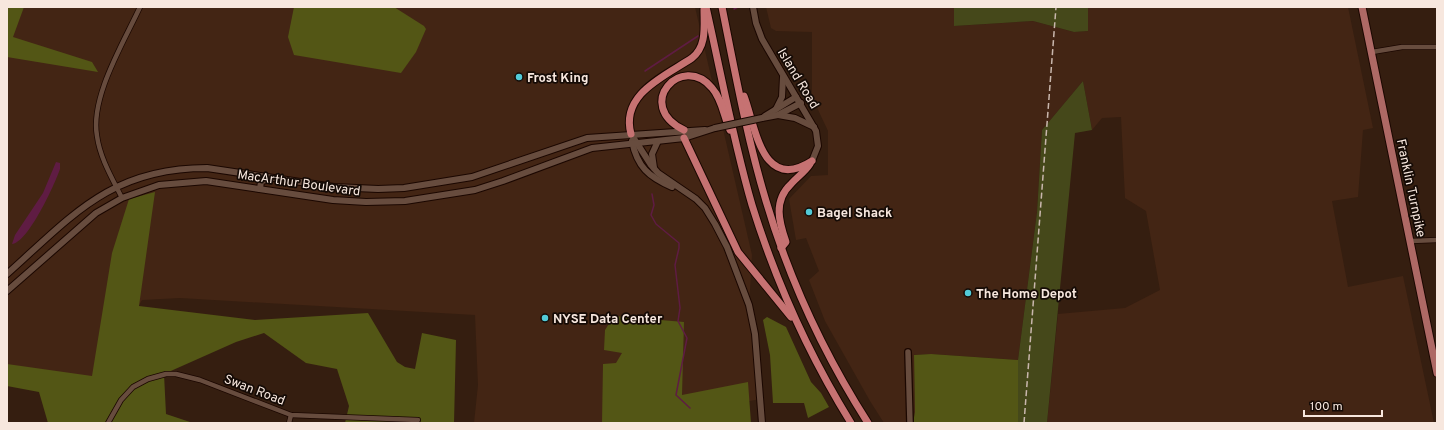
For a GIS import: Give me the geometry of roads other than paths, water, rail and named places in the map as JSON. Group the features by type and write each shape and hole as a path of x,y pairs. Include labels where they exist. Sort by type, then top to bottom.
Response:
{"highway":[{"path":"631,134 631,113 638,95 692,58 699,51 703,37 705,7"},
{"path":"705,7 738,150 762,234 799,327 824,378 851,423"},
{"path":"722,7 758,173 782,248 818,334 844,383 868,423"},
{"path":"734,66 749,108 757,140 769,160 780,168 790,170 801,168 812,161"},
{"path":"684,130 673,124 665,116 662,109 662,97 667,86 676,79 687,76 696,76 708,83 716,93 738,150"},
{"path":"684,138 738,252 799,327"},
{"path":"782,248 786,242 778,216 781,198 788,186 807,170 812,161"}],"main road":[{"name":"Island Road","path":"753,7 760,34 815,128 818,138 818,146 812,161"},
{"name":"Franklin Turnpike","path":"1362,7 1437,373"},
{"path":"784,76 782,97 777,113 799,119 815,128"},
{"name":"MacArthur Boulevard","path":"777,113 796,97"},
{"name":"MacArthur Boulevard","path":"7,291 83,223 122,198 159,185 190,181 206,181 366,202 452,195 504,181 586,150 684,138 712,129 762,118 801,103"},
{"name":"MacArthur Boulevard","path":"7,276 75,213 116,186 156,172 189,168 226,170 334,187 384,189 450,182 492,172 580,139 712,129"},
{"path":"631,134 635,144 654,169 702,205 716,224 732,261 748,305 757,347 762,423"},
{"path":"654,169 652,154 658,141"},
{"path":"635,144 635,156 648,173 660,182 685,192"},
{"path":"260,189 261,181 266,179 290,182 294,181"},
{"path":"298,194 299,186 301,185 331,189 334,187"}],"street":[{"path":"122,198 99,148 96,134 96,115 104,84 140,7"},
{"path":"1372,52 1402,47 1437,47"},
{"path":"1411,241 1437,240"},
{"path":"908,352 910,423"},
{"name":"Swan Road","path":"108,423 121,400 133,387 148,379 166,374 186,375 291,414 418,420"},
{"path":"289,423 291,414"}],"waterway":[{"path":"734,9 738,7"},
{"path":"645,71 698,36"},
{"path":"652,194 654,205 651,215 656,224 679,243 675,265 680,308 678,321 687,338 676,395 690,408"}],"railway":[{"path":"1024,423 1056,7"}],"place":[{"name":"Frost King","path":"519,77"},
{"name":"Bagel Shack","path":"809,212"},
{"name":"The Home Depot","path":"968,293"},
{"name":"NYSE Data Center","path":"545,318"}]}
